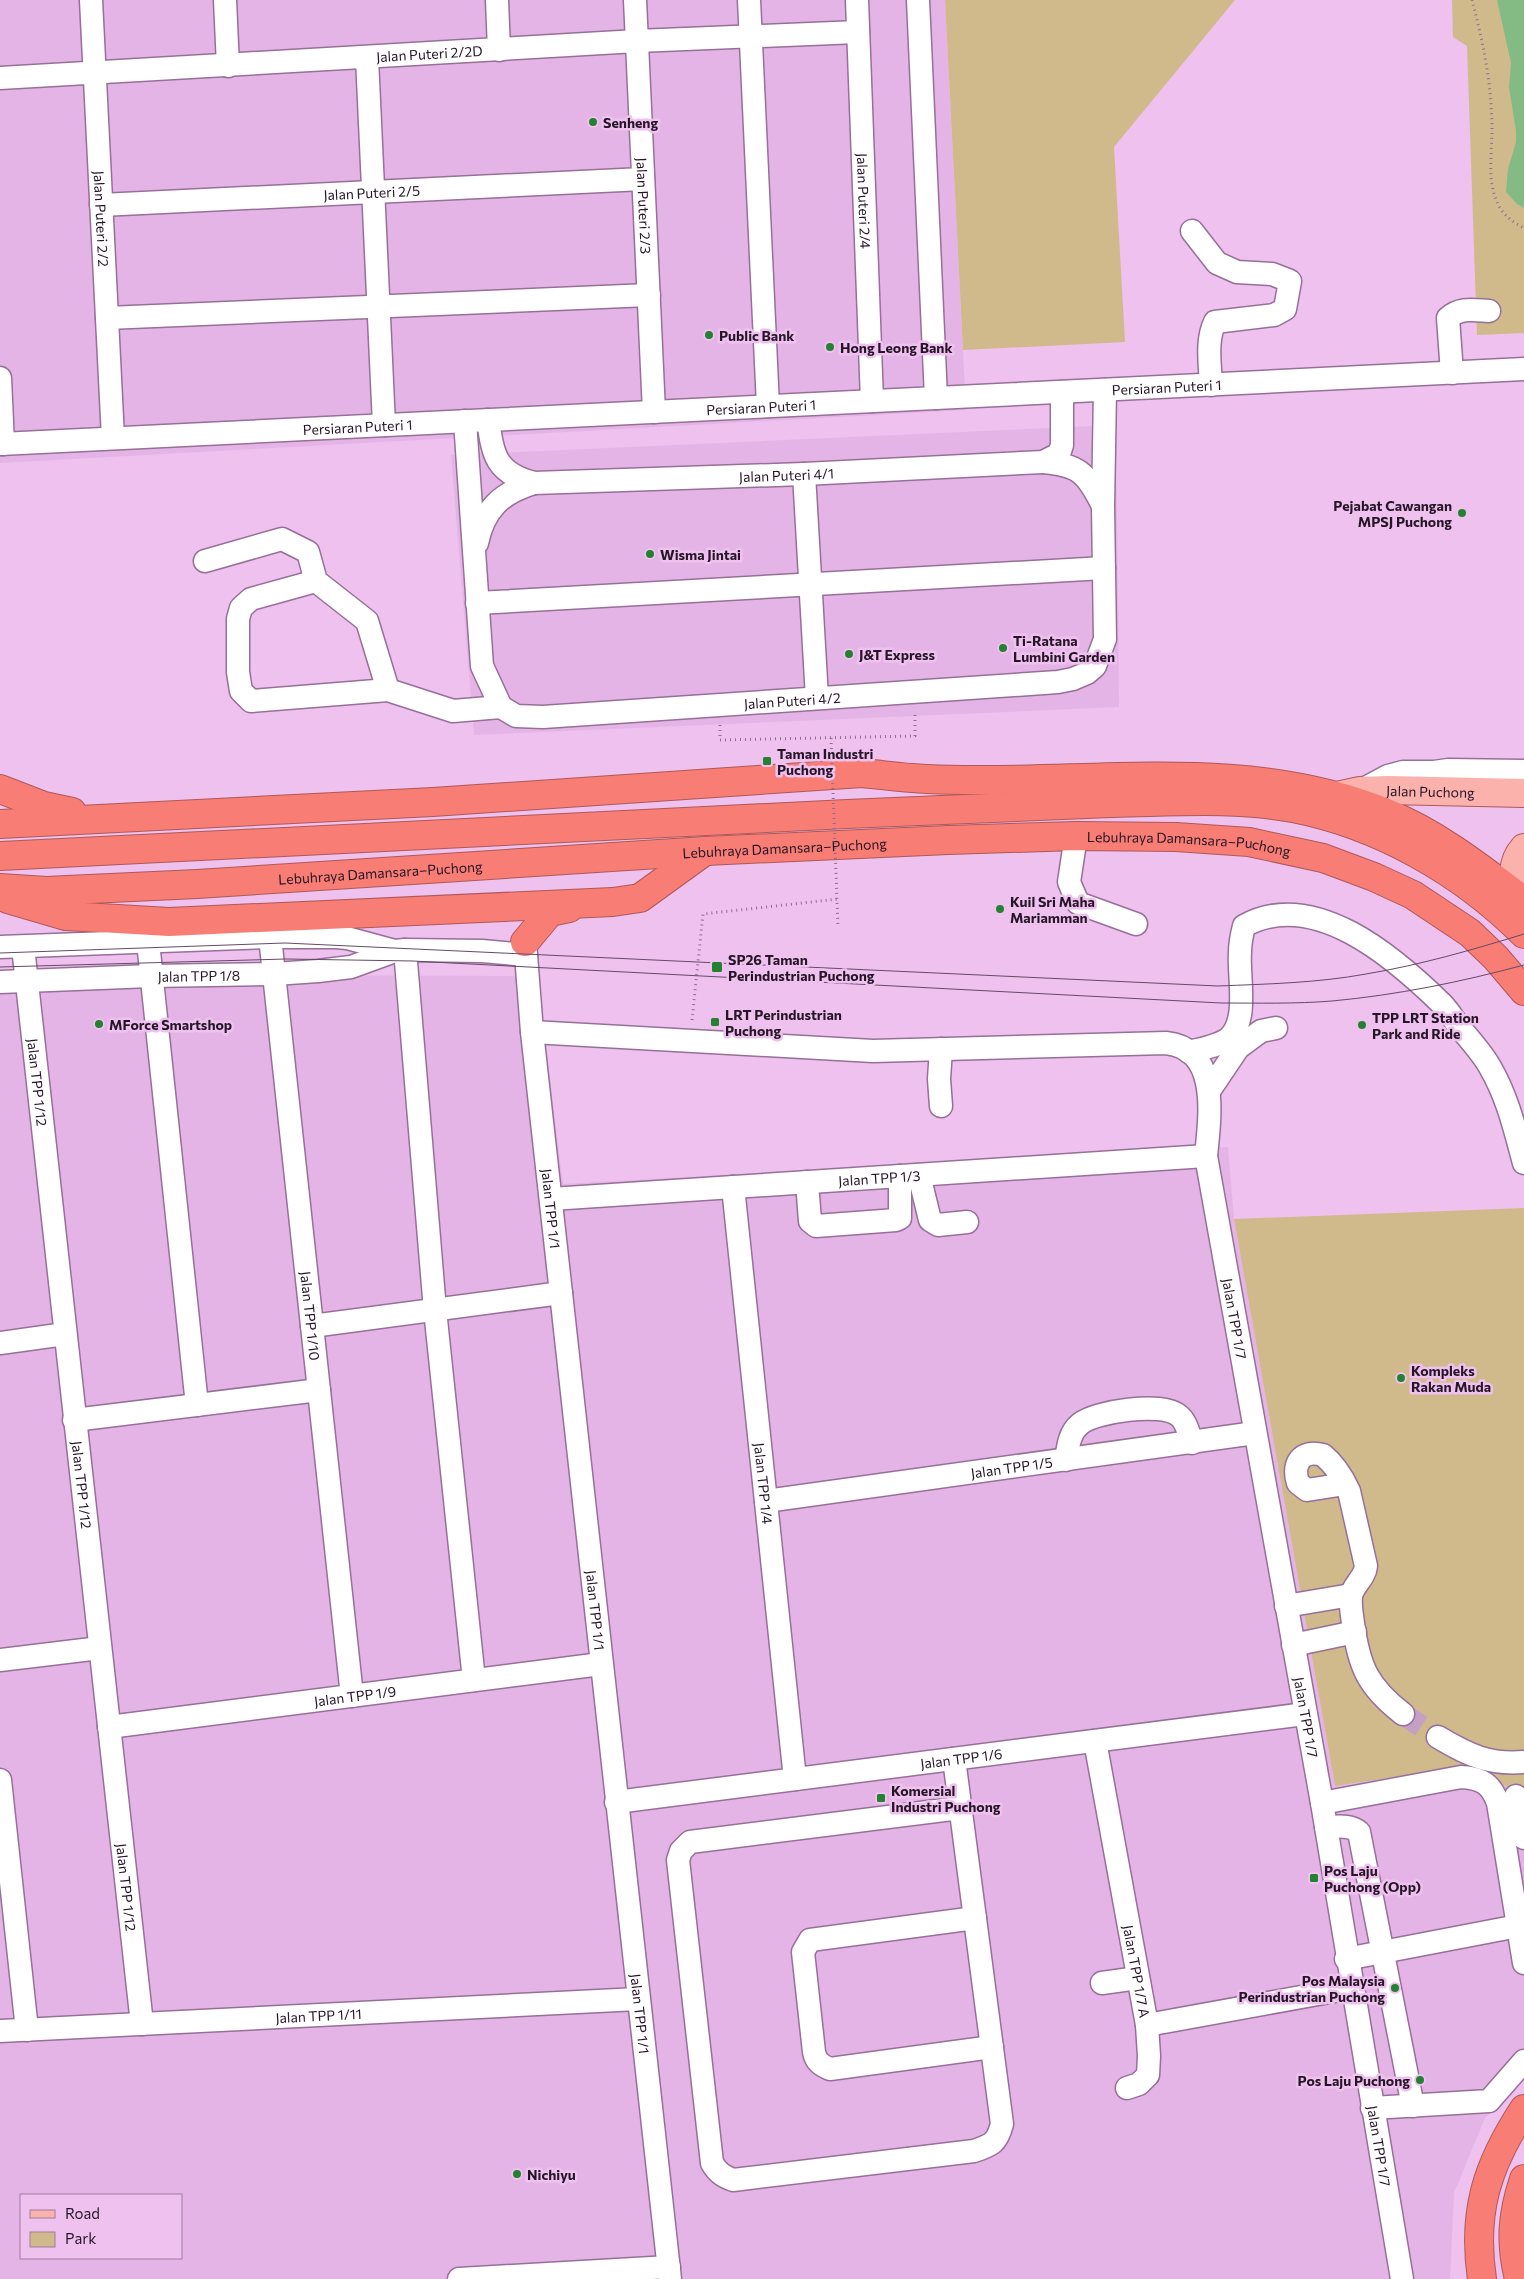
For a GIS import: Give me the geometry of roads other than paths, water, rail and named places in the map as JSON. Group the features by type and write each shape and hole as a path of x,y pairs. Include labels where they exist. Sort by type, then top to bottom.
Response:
{"highway":[{"path":"0,824 110,820 433,802 862,773 927,779 1199,776 1293,785 1348,793 1417,828 1476,865 1512,902 1524,934"},
{"path":"627,825 660,807 863,792 927,779"},
{"path":"0,790 65,812 85,812 110,820"},
{"path":"0,856 995,807 1193,800 1244,801 1313,813 1381,836 1446,871 1469,887 1512,902"},
{"name":"Lebuhraya Damansara–Puchong","path":"0,888 46,891 188,884 706,851 1076,836 1176,837 1249,842 1323,858 1413,895 1470,933 1496,958 1524,991"},
{"path":"0,896 66,916 160,922 584,904 640,898 706,851"},
{"path":"526,949 550,912 584,904"},
{"path":"490,908 510,917 523,934 526,949"},
{"path":"1482,2279 1479,2256 1480,2210 1491,2170 1518,2119"},
{"path":"1519,2279 1512,2243 1513,2221 1524,2179"}],"main road":[{"name":"Jalan Puchong","path":"1348,793 1388,790 1524,793"},
{"path":"1512,902 1513,871 1516,860 1524,848"}],"street":[{"name":"Jalan Puteri 2/2","path":"91,0 113,438"},
{"path":"225,0 228,66"},
{"path":"497,0 499,50"},
{"name":"Jalan Puteri 2/3","path":"634,0 654,412"},
{"path":"750,0 768,406"},
{"name":"Jalan Puteri 2/4","path":"857,0 872,401"},
{"path":"918,0 936,398"},
{"name":"Jalan Puteri 2/2D","path":"0,78 636,41 858,32"},
{"path":"367,58 384,425"},
{"name":"Jalan Puteri 2/5","path":"101,205 643,179"},
{"path":"1192,231 1217,263 1237,272 1272,274 1290,281 1286,309 1274,315 1215,322 1210,331 1211,384"},
{"path":"106,318 649,295"},
{"path":"1452,373 1448,318 1455,312 1465,310 1489,311"},
{"name":"Persiaran Puteri 1","path":"2,444 1524,369"},
{"path":"0,378 2,444"},
{"name":"Jalan Puteri 4/2","path":"501,707 516,716 543,717 1074,679 1087,673 1095,666 1105,639 1104,390"},
{"path":"1043,462 1059,454 1062,445 1062,392"},
{"name":"Jalan Puteri 4/1","path":"488,420 498,461 515,478 534,482 804,474 1043,462 1065,464 1078,469 1091,483 1103,506"},
{"path":"316,581 251,599 241,608 238,619 238,663 241,692 251,701 388,690 453,710 501,707 482,666 464,421"},
{"path":"804,474 817,698"},
{"path":"474,556 479,533 492,506 517,488 534,482"},
{"path":"205,561 282,539 308,552 316,581 367,621 388,690"},
{"path":"477,603 1104,568"},
{"path":"1348,793 1388,776 1403,772 1448,770 1524,771"},
{"path":"1434,772 1449,778 1524,779"},
{"path":"1076,836 1069,882 1078,903 1136,924"},
{"path":"532,1032 873,1051 1166,1043 1180,1045 1188,1052 1229,1038 1239,1020 1241,975 1239,954 1244,926 1256,919 1280,915 1310,917 1335,924 1384,952 1443,1005 1490,1066 1502,1088 1511,1109 1524,1163"},
{"name":"Jalan TPP 1/8","path":"0,947 270,937 347,938 400,950 482,951 526,949"},
{"name":"Jalan TPP 1/10","path":"270,937 352,1696"},
{"path":"148,942 197,1405"},
{"name":"Jalan TPP 1/12","path":"23,947 25,981 142,2024"},
{"name":"Jalan TPP 1/1","path":"526,949 532,1032 669,2273"},
{"path":"400,950 474,1680"},
{"name":"Jalan TPP 1/8","path":"0,982 151,976 274,974 351,967 400,950"},
{"path":"1209,1091 1238,1048 1261,1030 1276,1028"},
{"path":"940,1049 941,1106"},
{"name":"Jalan TPP 1/7","path":"1188,1052 1204,1068 1209,1091 1210,1120 1206,1156 1322,1803 1346,1959 1402,2279"},
{"name":"Jalan TPP 1/3","path":"551,1199 1206,1156"},
{"path":"1523,1178 1524,1168"},
{"path":"807,1182 810,1221 816,1226 896,1220 900,1218 910,1175"},
{"path":"910,1175 930,1220 934,1224 938,1226 967,1222"},
{"name":"Jalan TPP 1/4","path":"733,1187 795,1779"},
{"path":"312,1326 561,1293"},
{"path":"0,1343 65,1334"},
{"path":"74,1420 319,1390"},
{"path":"1066,1460 1069,1439 1080,1424 1101,1415 1123,1411 1153,1408 1178,1414 1184,1422 1192,1442"},
{"name":"Jalan TPP 1/5","path":"766,1501 1255,1433"},
{"path":"1346,1484 1353,1500 1366,1566 1364,1575 1351,1595 1355,1632 1361,1661 1374,1688 1384,1700 1403,1714"},
{"path":"1286,1606 1351,1595"},
{"path":"1293,1645 1355,1632"},
{"path":"0,1660 100,1648"},
{"name":"Jalan TPP 1/9","path":"109,1727 601,1664"},
{"name":"Jalan TPP 1/6","path":"616,1802 1305,1714"},
{"path":"1438,1737 1477,1758 1503,1764 1524,1762"},
{"name":"Jalan TPP 1/7 A","path":"1095,1741 1147,2025 1352,1988"},
{"path":"954,1759 1002,2124 999,2137 990,2145 974,2151 734,2180 717,2171 712,2164 678,1860 680,1852 690,1842 960,1808"},
{"path":"1322,1803 1461,1777 1475,1778 1486,1782 1493,1790 1498,1803 1524,1963"},
{"path":"0,1780 27,2030"},
{"path":"1493,1790 1520,1797 1524,1838"},
{"path":"1326,1827 1343,1826 1356,1828 1359,1832 1413,2106"},
{"path":"975,1918 810,1940 803,1952 814,2052 816,2060 822,2066 830,2069 992,2048"},
{"path":"1346,1959 1518,1926"},
{"path":"1102,1983 1138,1978"},
{"name":"Jalan TPP 1/11","path":"0,2031 638,1999"},
{"path":"1127,2088 1139,2084 1148,2075 1147,2025"},
{"path":"1372,2108 1489,2100 1524,2061"},
{"path":"459,2279 669,2273"}],"tunnel":[{"path":"1403,1714 1438,1737"}],"tram line":[{"path":"0,953 285,943 1218,986 1311,981 1366,974 1446,957 1524,934"},
{"path":"0,967 286,959 413,961 1221,1003 1290,1003 1381,995 1477,977 1524,965"}],"place":[{"name":"Senheng","path":"593,122"},
{"name":"Public Bank","path":"709,335"},
{"name":"Hong Leong Bank","path":"830,347"},
{"name":"Pejabat Cawangan MPSJ Puchong","path":"1462,513"},
{"name":"Wisma Jintai","path":"650,554"},
{"name":"Ti-Ratana Lumbini Garden","path":"1003,648"},
{"name":"J&T Express","path":"849,654"},
{"name":"Taman Industri Puchong","path":"767,761"},
{"name":"Kuil Sri Maha Mariamman","path":"1000,909"},
{"name":"SP26 Taman Perindustrian Puchong","path":"717,967"},
{"name":"LRT Perindustrian Puchong","path":"715,1022"},
{"name":"MForce Smartshop","path":"99,1024"},
{"name":"TPP LRT Station Park and Ride","path":"1362,1025"},
{"name":"Kompleks Rakan Muda","path":"1401,1378"},
{"name":"Komersial Industri Puchong","path":"881,1798"},
{"name":"Pos Laju Puchong (Opp)","path":"1314,1878"},
{"name":"Pos Malaysia Perindustrian Puchong","path":"1395,1988"},
{"name":"Pos Laju Puchong","path":"1420,2080"},
{"name":"Nichiyu","path":"517,2174"}]}
